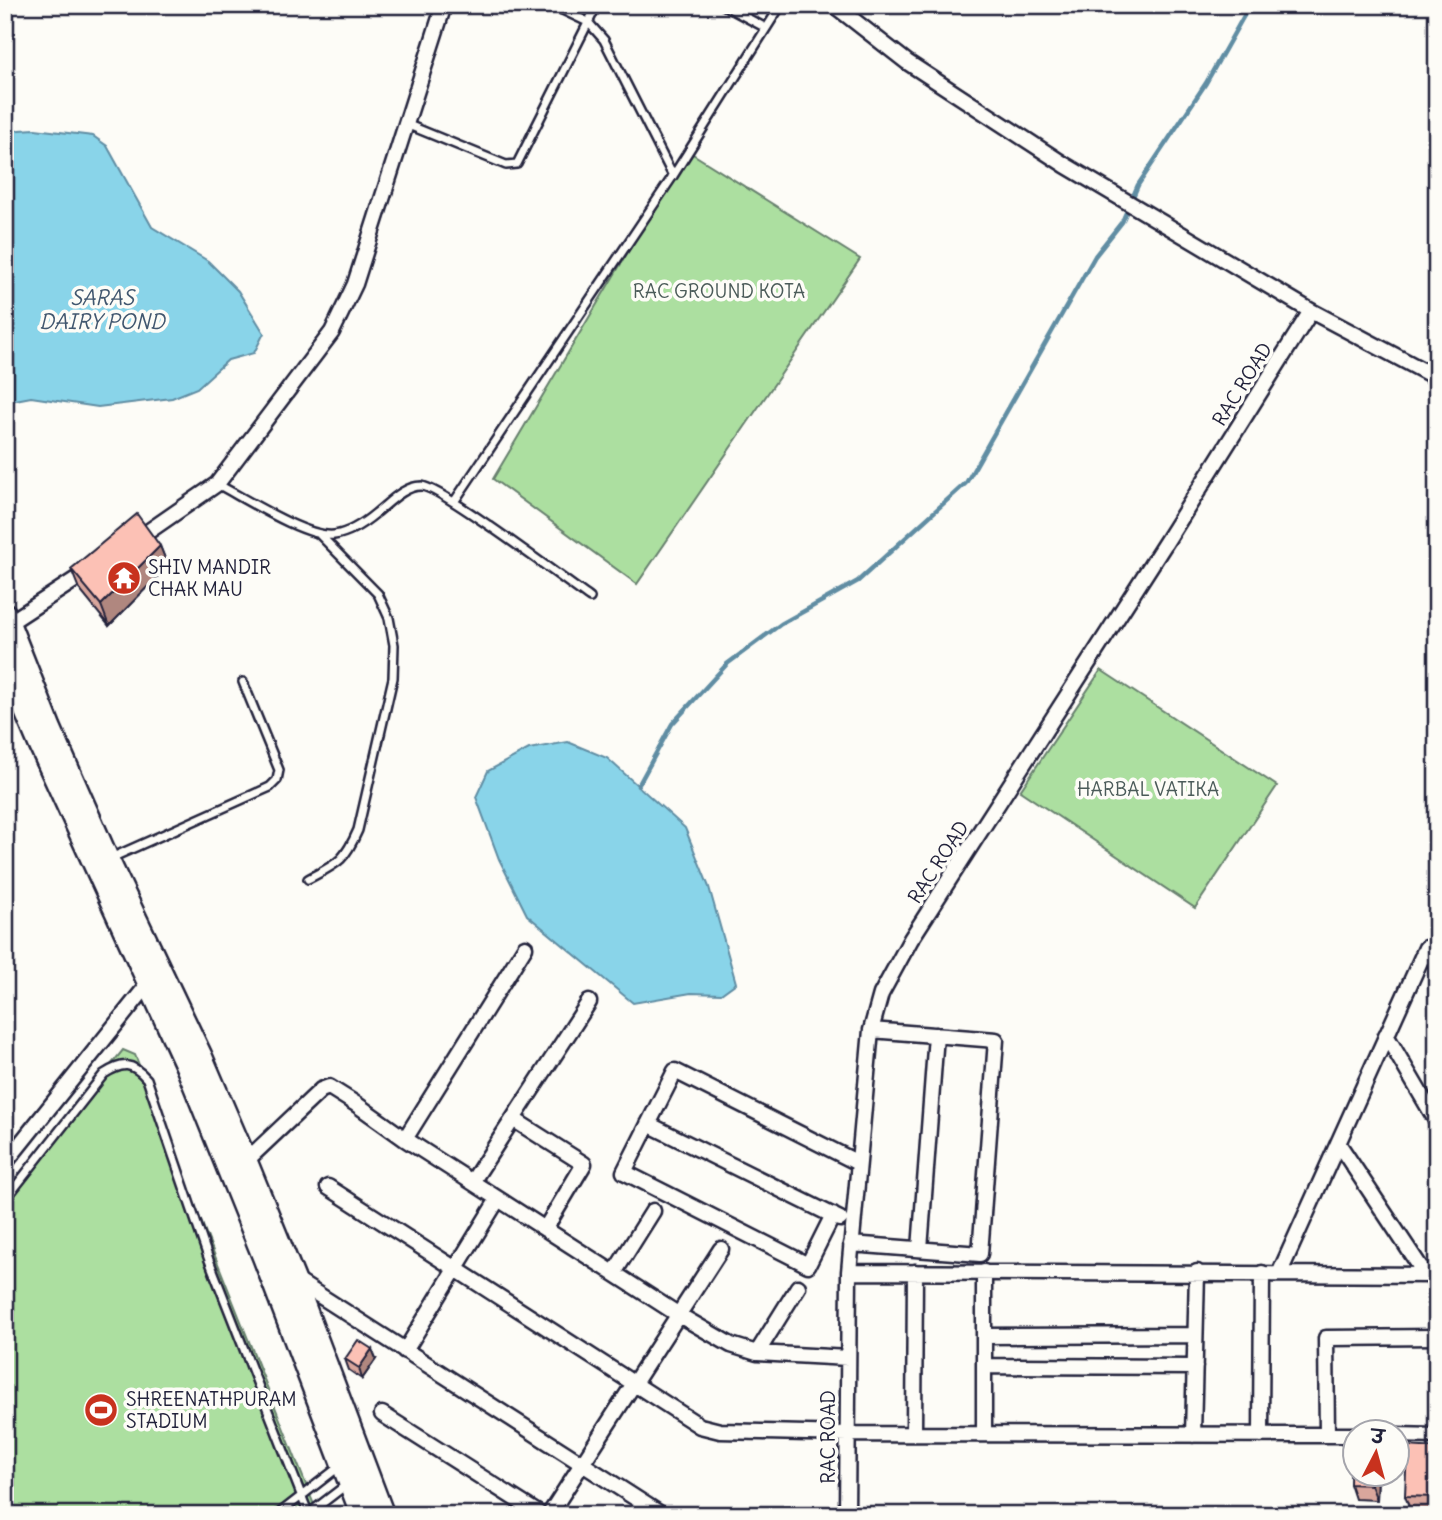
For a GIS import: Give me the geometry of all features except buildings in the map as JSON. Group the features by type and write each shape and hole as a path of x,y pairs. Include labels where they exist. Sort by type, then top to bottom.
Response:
{"street":[{"path":"122,549 217,484 332,332 355,284 444,5"},
{"path":"834,5 907,62 1080,174 1311,311 1437,378"},
{"name":"RAC ROAD","path":"847,1515 849,1272 871,1030 881,994 911,939 1311,311"},
{"path":"99,564 7,619 50,728 108,860 190,1032 246,1161 295,1279 380,1513"},
{"path":"5,663 187,1067 346,1473 380,1513"},
{"path":"405,1139 525,947"},
{"path":"1280,1272 1426,948 1434,957"},
{"path":"5,1163 149,983"},
{"path":"472,1182 589,1002"},
{"path":"851,1244 980,1254 996,1040 871,1030"},
{"path":"920,1249 936,1035"},
{"path":"1386,1035 1437,1122"},
{"path":"833,1215 808,1265 624,1172 675,1071 858,1163"},
{"path":"246,1161 324,1087 329,1087 498,1199 679,1315 731,1345 757,1353 848,1358"},
{"path":"513,1119 584,1164 545,1229"},
{"path":"648,1124 853,1226"},
{"path":"1338,1143 1431,1274"},
{"path":"328,1187 700,1426 720,1431 848,1434 1340,1435"},
{"path":"405,1351 498,1199"},
{"path":"614,1273 653,1211"},
{"path":"549,1515 721,1249"},
{"path":"849,1272 1431,1274"},
{"path":"914,1434 915,1272"},
{"path":"984,1272 984,1434"},
{"path":"1193,1435 1197,1272"},
{"path":"1261,1435 1262,1273"},
{"path":"295,1279 662,1515"},
{"path":"757,1353 798,1287"},
{"path":"984,1336 1195,1335"},
{"path":"1327,1435 1326,1338 1437,1337"},
{"path":"984,1366 1195,1367"},
{"path":"382,1415 541,1515"},
{"path":"1410,1435 1437,1436"}],"lane":[{"path":"552,5 589,22 604,40 673,176"},
{"path":"406,124 506,165 517,164 597,5"},
{"path":"723,5 766,28"},
{"path":"454,502 673,176 780,5"},
{"path":"217,484 306,530 331,535 346,532 365,522 411,487 429,486 590,598"},
{"path":"309,879 341,861 354,840 394,678 394,645 389,618 378,594 320,534"},
{"path":"108,860 270,787 277,780 279,770 243,682"},
{"path":"5,1200 104,1074 117,1066 138,1069 147,1079 209,1259 308,1514"},
{"path":"277,1515 302,1494 346,1473"},
{"path":"308,1514 346,1473"}],"green space":[{"name":"RAC GROUND KOTA","path":"688,151 860,259 637,584 493,479"},
{"name":"HARBAL VATIKA","path":"1101,670 1277,786 1195,908 1020,791"},
{"path":"123,1050 135,1055 318,1515 5,1515 5,1196"}],"water":[{"name":"SARAS DAIRY POND","path":"35,129 93,136 107,146 152,227 208,261 238,291 264,333 254,353 228,360 197,388 172,398 98,407 31,397 5,402 5,131"},
{"path":"568,742 607,758 685,828 709,887 736,983 721,994 691,993 633,1003 527,915 499,859 476,797 488,771 529,749"}],"waterway":[{"path":"638,786 672,724 727,664 781,624 858,581 966,483 1095,256 1122,222 1138,185 1206,83 1250,5"}],"place":[{"name":"SHIV MANDIR CHAK MAU","path":"124,578"},
{"name":"SHREENATHPURAM STADIUM","path":"101,1410"}]}
